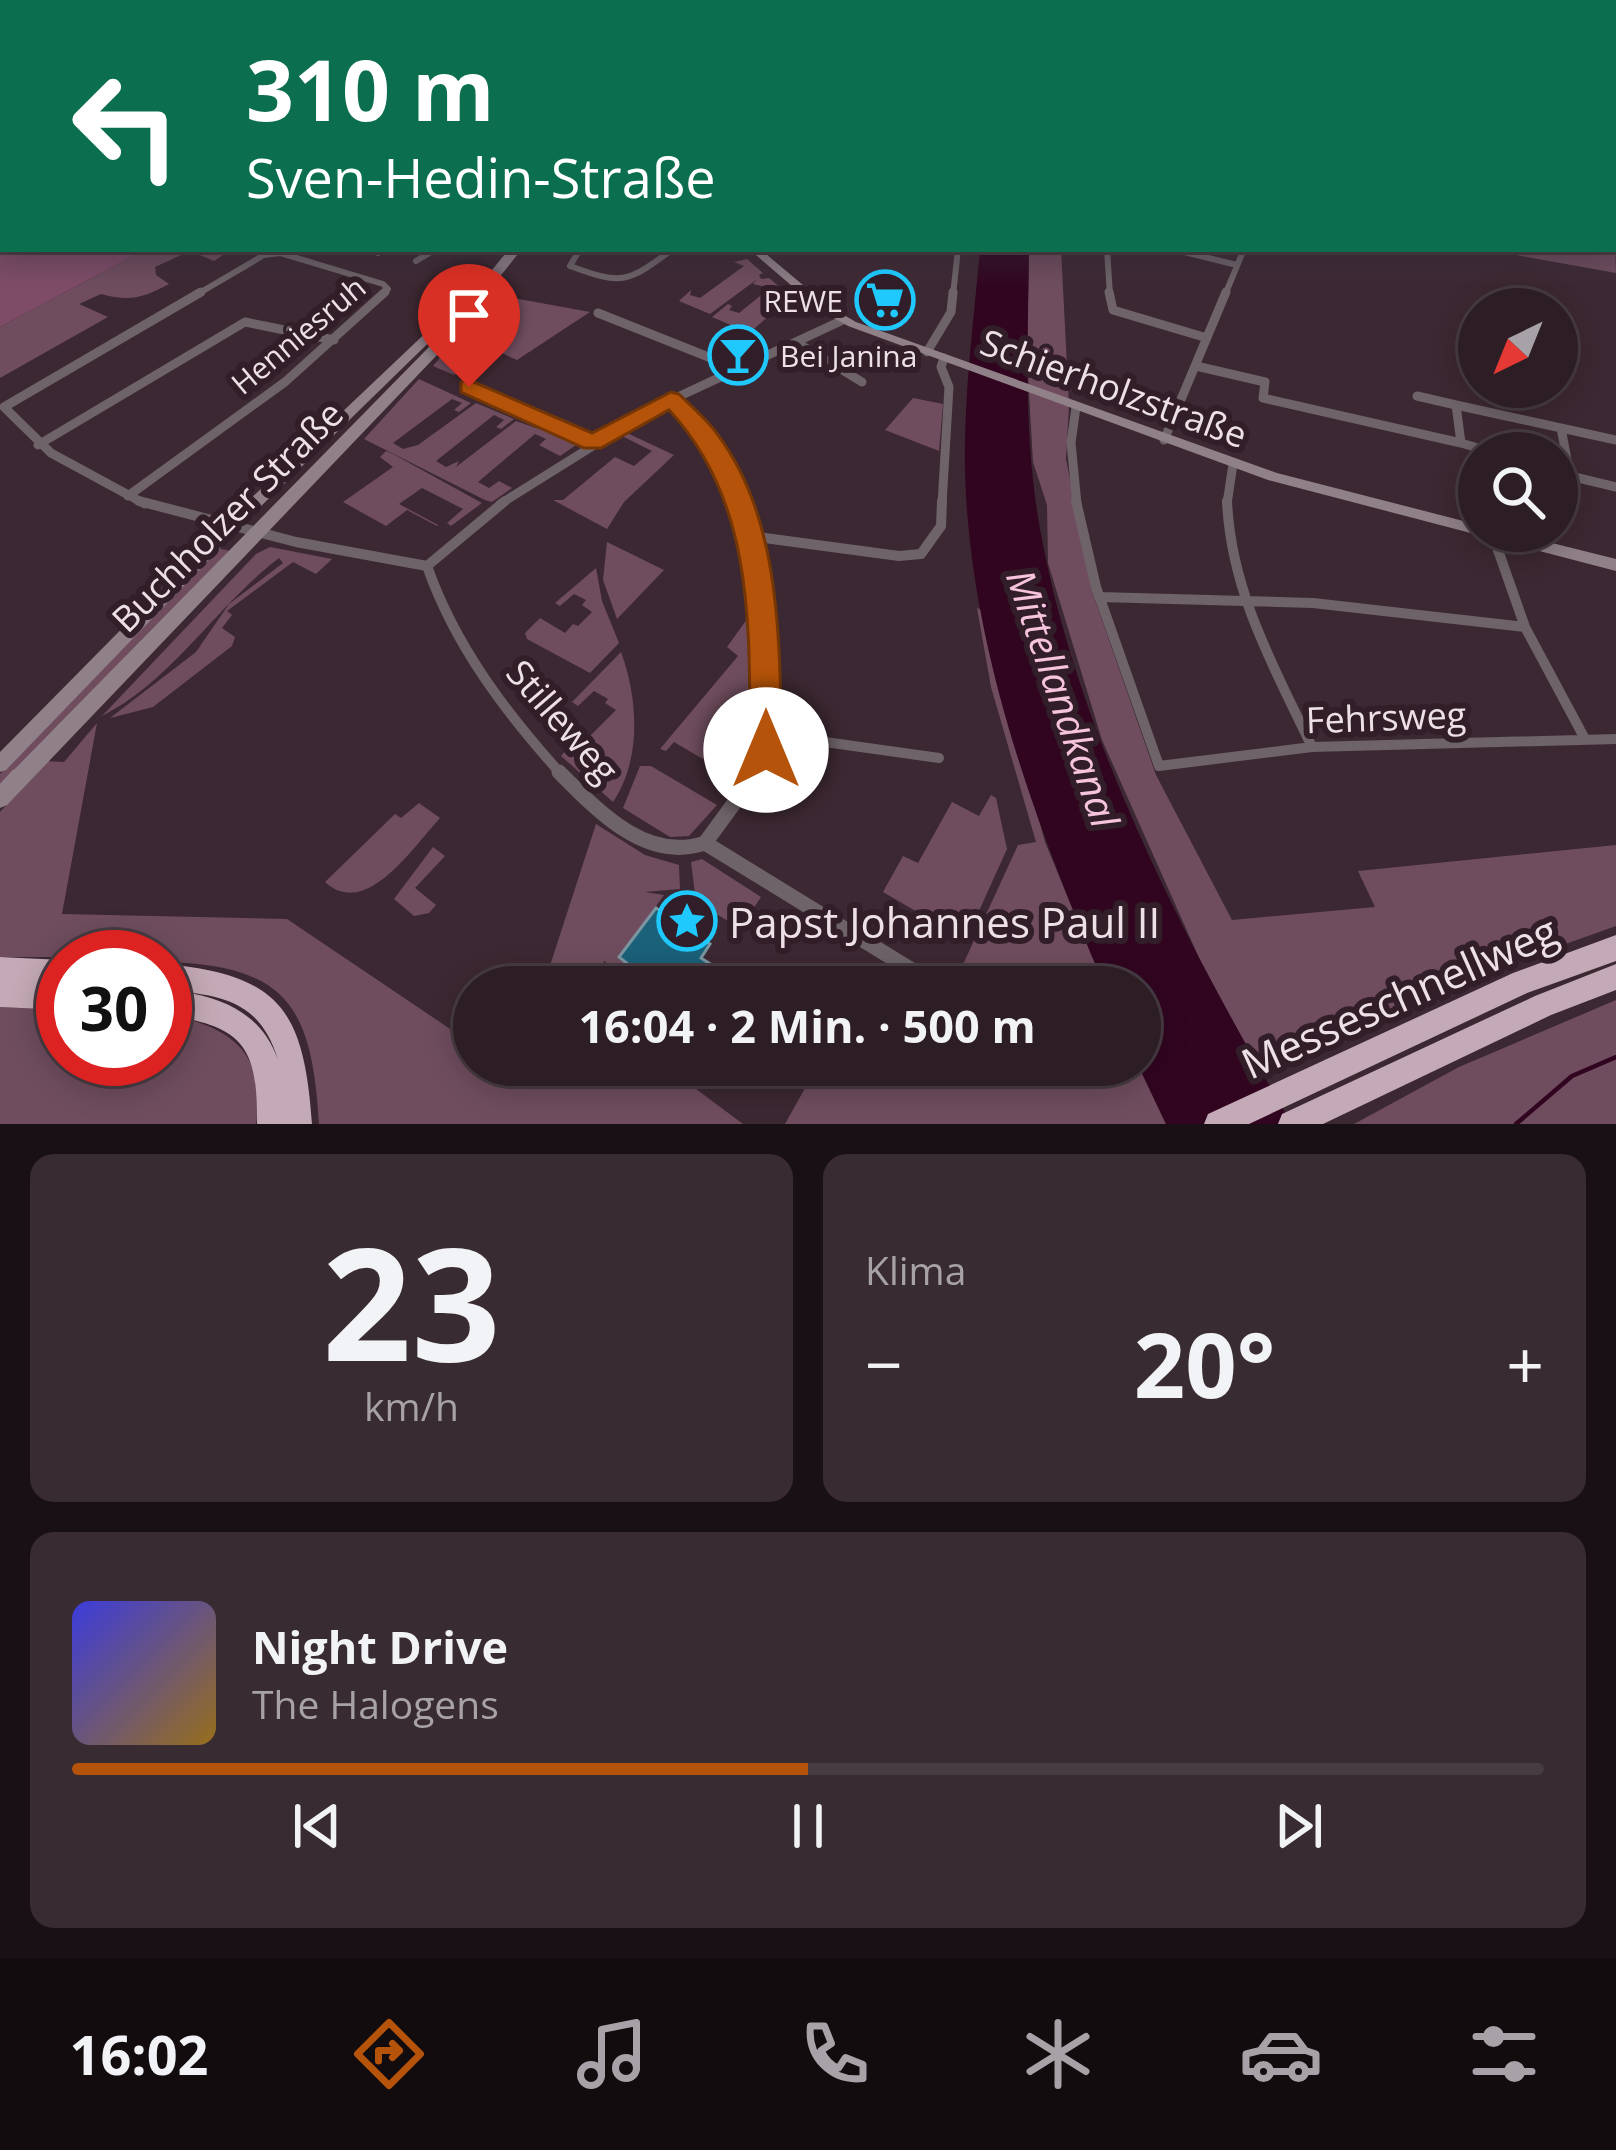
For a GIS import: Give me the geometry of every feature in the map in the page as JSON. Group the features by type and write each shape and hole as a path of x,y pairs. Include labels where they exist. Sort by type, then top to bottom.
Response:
{"highway":[{"name":"Messeschnellweg","path":"1218,1124 1522,982 1616,948"},
{"path":"0,970 36,972"},
{"name":"Messeschnellweg","path":"1292,1124 1544,1005 1616,977"},
{"path":"192,982 230,988 252,998 275,1018 296,1066 298,1124"},
{"path":"0,994 36,996"},
{"path":"192,1007 223,1012 256,1039 269,1065 271,1124"}],"main road":[{"name":"Buchholzer Straße","path":"0,799 421,365 515,252"},
{"name":"Schierholzstraße","path":"758,252 843,320 1233,464 1458,524"},
{"name":"Buchholzer Straße","path":"0,764 456,305 498,276"},
{"name":"Schierholzstraße","path":"1566,552 1616,565"}],"street":[{"name":"Henniesruh","path":"38,445 5,410 11,400 273,252 388,287 334,340 260,401 128,496"},
{"path":"416,261 431,252"},
{"path":"578,252 570,266 622,284 635,280 669,252"},
{"path":"927,352 951,312 958,252"},
{"path":"1107,252 1107,297 1113,310 1207,338"},
{"path":"1184,252 1238,265"},
{"path":"1164,440 1243,252"},
{"path":"598,313 736,368"},
{"path":"334,340 245,322 38,445 128,496 256,533 427,566 523,489 593,443 671,399 843,320"},
{"path":"796,342 862,382"},
{"path":"750,536 913,557 923,552 941,526 950,388 941,367 951,360"},
{"path":"1196,366 1265,382 1263,398 1458,442"},
{"path":"469,387 593,443"},
{"path":"1417,396 1616,440"},
{"path":"671,399 722,460 750,536 764,641 768,734 762,760 705,843"},
{"path":"1456,405 1460,432"},
{"path":"1076,407 1076,487 1099,597 1244,598 1526,627"},
{"path":"1561,428 1561,432"},
{"path":"1233,464 1228,492 1230,525 1244,598 1312,747"},
{"path":"1578,478 1616,487"},
{"path":"1494,552 1526,627 1585,739"},
{"name":"Stilleweg","path":"427,566 432,588 459,640 525,734 573,787 654,844 686,850 705,843 905,966"},
{"name":"Fehrsweg","path":"1099,597 1159,766 1312,747 1616,740"},
{"path":"768,734 939,758"}],"shaded area":[{"path":"0,252 140,252 0,327"},
{"path":"140,252 188,252 155,267 156,275 169,284 151,293 128,298 101,294 79,304 108,317 0,378 0,327"},
{"path":"192,252 228,252 214,261"},
{"path":"1029,252 1061,252 1069,405 1066,459 1094,597 1156,775 1232,920 1375,907 1358,871 1616,845 1616,926 1495,969 1262,1075 1200,960 1102,740 1048,563 1047,505 1033,462 1027,358"},
{"path":"1500,252 1615,252 1616,273"},
{"path":"747,259 763,273 761,279 769,278 795,300 784,303 749,333 712,317 728,304 732,306 729,310 739,313 770,288 753,284 756,280 710,314 679,301 691,290 690,295 700,298 744,266 734,262"},
{"path":"492,294 590,312 517,360 493,349 454,375 433,366"},
{"path":"419,379 471,403 459,412 454,410 462,403 452,399 393,443 403,449 418,445 476,403 514,419 501,429 496,427 504,420 494,415 436,461 446,467 459,461 456,467 516,421 579,443 560,456 539,445 546,439 535,434 478,482 489,488 499,481 512,488 492,502 485,500 364,439"},
{"path":"913,398 943,404 939,451 885,430"},
{"path":"625,432 674,455 624,502 607,529 553,500 563,500 615,457 634,466 652,451 620,435"},
{"path":"386,451 482,503 451,526 447,523 463,509 422,488 399,504 438,525 407,510 386,526 343,502 393,467 380,457"},
{"path":"607,542 664,570 617,619 603,580"},
{"path":"270,547 332,559 316,574 293,562 227,611 232,615 222,628 235,637 232,646 153,707 110,718 196,652 229,605 150,683 102,716 256,554","holes":["279,558 283,563 230,603 256,577"]},
{"path":"216,548 231,551 0,789 0,774"},
{"path":"596,568 602,601 619,643 590,673 527,639 525,633 540,618 565,633 573,624 578,626 592,612 582,605 586,600 574,594 560,606 555,603"},
{"path":"977,608 982,610 1045,842 1096,966 962,966 1018,845 1036,842 991,687"},
{"path":"750,615 755,724 735,778 674,742 666,751 660,749 738,656 727,647"},
{"path":"621,652 634,708 633,748 613,802 561,756 580,734 588,738 616,710 594,691 578,706 572,702"},
{"path":"97,723 62,914 287,919 453,1031 453,1086 692,1086 743,1124 319,1124 309,1051 286,1001 266,984 240,972 192,964 192,930 36,930 36,957 0,957 0,812 46,761 64,762"},
{"path":"640,766 651,766 717,805 689,836 670,837 623,808"},
{"path":"991,795 996,798 1007,849 969,933 959,927 955,934 883,892 903,856 918,863 952,802 979,816"},
{"path":"419,803 440,818 388,875 356,892 341,891 325,882 395,814 401,818"},
{"path":"596,824 645,855 679,865 680,889 645,892 664,895 620,956 625,966 604,961 602,966 550,966"},
{"path":"433,847 445,856 415,888 436,905 429,913 414,916 394,899"},
{"path":"702,859 761,897 740,928 696,902 691,862"},
{"path":"1616,1000 1616,1124 1354,1124 1459,1067"},
{"path":"0,1007 36,1009 36,1086 192,1086 192,1020 239,1046 256,1078 256,1124 0,1124"},
{"path":"806,1086 1148,1086 1166,1124 785,1124"}],"water":[{"name":"Mittellandkanal","path":"980,252 1029,252 1032,472 1051,584 1074,664 1135,825 1211,980 1292,1124 1166,1124 1148,1086 1161,1086 1161,966 1096,966 1057,869 1014,747 983,622 972,559 965,434"}],"building":[{"path":"656,908 710,944 701,958 713,966 630,966 619,957"}],"waterway":[{"path":"1516,1124 1572,1076 1616,1057"}],"tram line":[{"path":"11,775 432,346 509,252"},
{"path":"0,787 14,772"}],"place":[{"name":"REWE","path":"885,300"},
{"name":"Bei Janina","path":"738,355"},
{"name":"Papst Johannes Paul II","path":"687,921"}],"route":[{"path":"469,387 593,443 671,399 709,439 738,498 757,571 766,750"}]}
